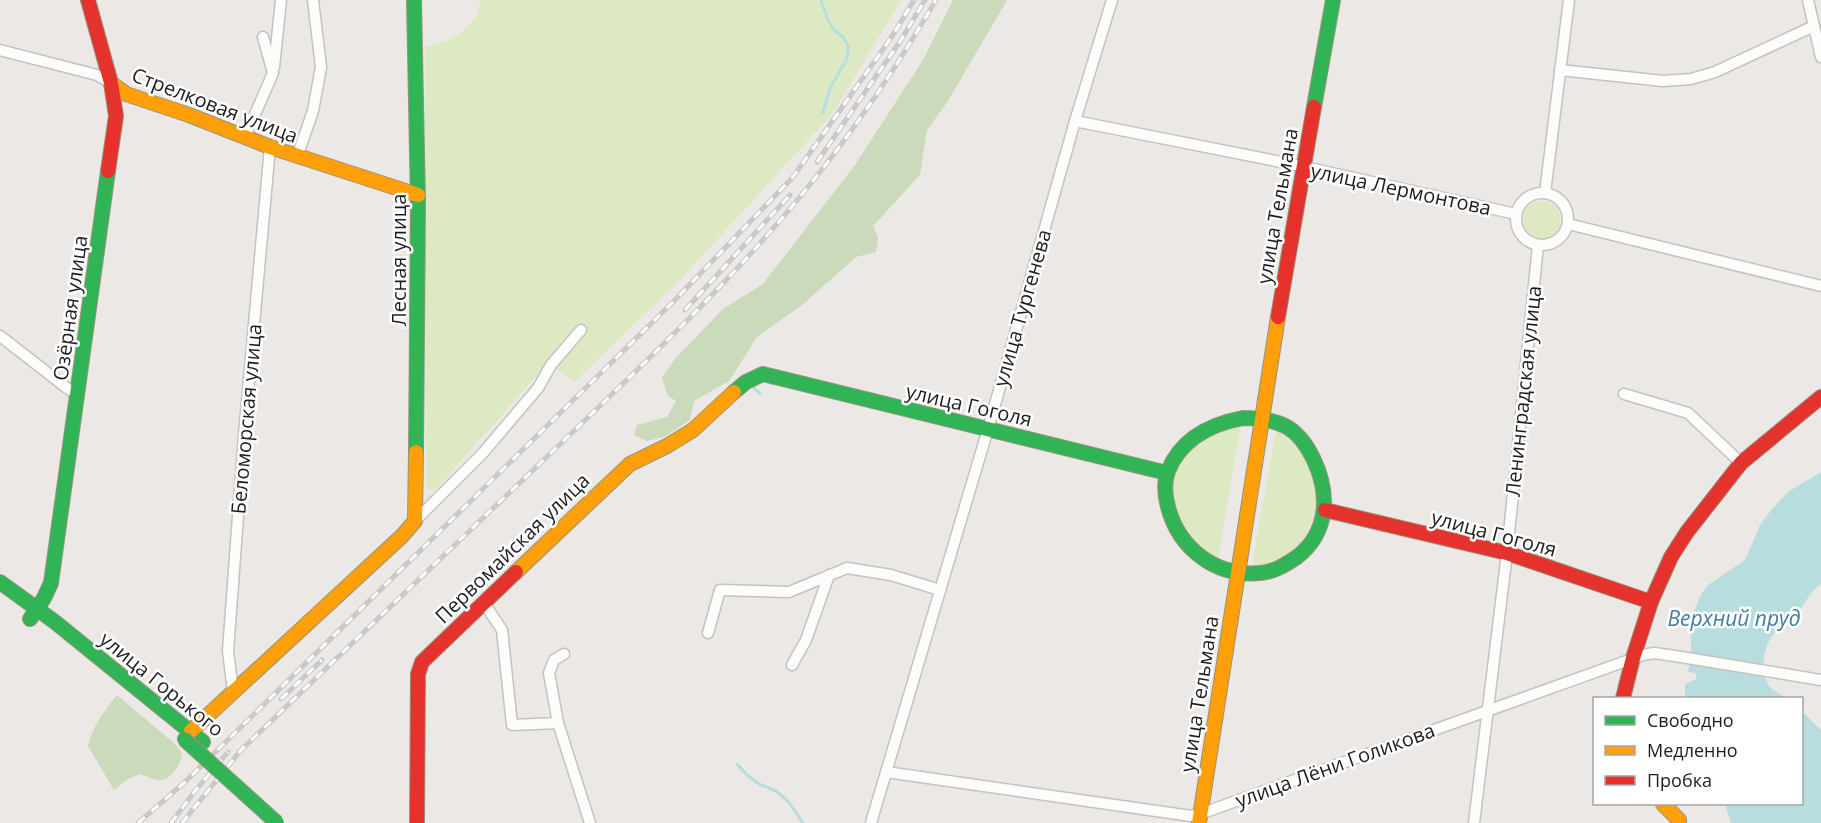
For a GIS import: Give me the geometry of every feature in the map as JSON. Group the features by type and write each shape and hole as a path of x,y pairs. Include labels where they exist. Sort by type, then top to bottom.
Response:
{"street":[{"name":"Озёрная улица","path":"34,614 51,583 116,116 111,83 88,0"},
{"path":"245,137 273,73 281,0"},
{"path":"297,157 313,111 321,67 313,0"},
{"name":"Лесная улица","path":"414,0 418,195 415,520"},
{"name":"улица Тургенева","path":"871,823 1112,0"},
{"name":"улица Тельмана","path":"1200,818 1262,419 1333,0"},
{"path":"1545,193 1569,0"},
{"path":"1808,0 1821,57"},
{"path":"1560,70 1663,81 1691,79 1715,72 1814,26"},
{"path":"263,38 273,73"},
{"name":"Стрелковая улица","path":"0,50 97,75 126,94 189,115 297,157 418,195"},
{"name":"улица Лермонтова","path":"1075,121 1304,167 1516,214"},
{"name":"Беломорская улица","path":"233,691 228,651 270,147"},
{"path":"1545,193 1554,196 1564,204 1568,214 1568,224 1557,240 1547,245 1538,245 1531,243 1518,230 1516,214 1522,201 1533,194 1545,193"},
{"path":"1568,224 1821,286"},
{"name":"Ленинградская улица","path":"1474,823 1507,553 1538,245"},
{"path":"187,735 402,536 415,520 482,454 538,388 551,365 580,330"},
{"path":"0,336 77,394"},
{"name":"улица Гоголя","path":"763,374 1167,473"},
{"name":"Первомайская улица","path":"417,823 418,674 422,662 568,520 630,464 668,446 693,430 747,382 763,374"},
{"path":"1624,394 1688,413 1741,463"},
{"path":"1623,697 1651,602 1671,557 1687,532 1741,463 1821,397"},
{"path":"1237,419 1262,419 1286,426 1302,440 1318,465 1326,495 1325,510 1318,535 1306,551 1297,558 1265,573 1226,570 1192,552 1183,541 1172,522 1167,502 1167,473 1189,441 1203,431 1217,424 1237,419"},
{"name":"улица Гоголя","path":"1325,510 1507,553 1651,602"},
{"path":"708,633 720,590 789,592 847,568 891,575 940,590"},
{"path":"792,665 806,640 829,575"},
{"name":"улица Горького","path":"0,582 110,678 187,735 294,823"},
{"name":"улица Горького","path":"0,597 34,614"},
{"path":"484,603 502,630 512,725 558,723"},
{"name":"улица Лёни Голикова","path":"886,772 1200,818 1488,710 1633,658 1654,653 1821,681"},
{"path":"564,654 555,660 549,673 558,723 590,823"},
{"name":"улица Горького","path":"187,735 277,823"},
{"path":"1664,805 1679,823"}],"green space":[{"path":"480,0 901,0 832,114 678,282 574,382 548,363 434,491 427,488 424,270 425,47 444,42 461,32 474,18"},
{"path":"953,0 1007,0 948,101 927,130 920,175 873,226 878,237 876,252 856,257 802,305 757,337 729,381 694,401 690,420 664,437 647,441 634,435 637,425 667,417 676,401 668,396 662,378 675,359 723,309 763,284 855,165 923,60"},
{"path":"1542,201 1555,207 1561,220 1555,233 1542,239 1529,233 1523,220 1529,207"},
{"path":"1241,424 1218,558 1197,547 1184,529 1173,495 1174,474 1184,456 1205,435 1217,429"},
{"path":"1276,430 1306,459 1314,476 1315,512 1309,528 1287,555 1271,562 1252,565"},
{"path":"117,695 175,744 182,753 178,766 166,779 152,779 141,774 128,779 114,790 88,746 96,725"}],"water":[{"name":"Верхний пруд","path":"1821,472 1821,584 1813,591 1798,613 1772,637 1764,656 1764,671 1769,686 1784,697 1685,697 1685,684 1697,677 1695,673 1688,672 1693,612 1702,593 1708,585 1745,560 1760,525 1788,492"},
{"path":"1803,712 1821,730 1821,823 1731,823 1725,805 1803,805"}],"waterway":[{"path":"821,0 828,20 848,46 847,59 830,88 823,113"},
{"path":"753,387 760,394"},
{"path":"737,764 759,784 776,791 788,801 803,823"}],"railway":[{"path":"138,823 185,782 673,302 793,177 893,35 914,0"},
{"path":"817,162 901,40 925,0"},
{"path":"182,823 241,750 637,370 742,263 808,187 860,119 936,0"},
{"path":"685,310 790,195"},
{"path":"281,699 322,660"},
{"path":"171,823 228,752"}],"traffic: fast":[{"path":"414,0 418,203 416,452"},
{"path":"1314,107 1333,0"},
{"path":"30,619 51,583 108,171"},
{"path":"734,392 746,382 763,374 1167,473"},
{"path":"1243,418 1277,423 1295,433 1305,445 1319,471 1324,498 1321,524 1308,547 1279,568 1260,573 1229,570 1214,565 1202,557 1181,536 1173,522 1166,498 1165,484 1168,471 1181,450 1198,435 1209,429 1243,418"},
{"path":"0,582 55,622 203,742"},
{"path":"184,739 277,823"}],"traffic: slow":[{"path":"111,83 126,94 189,115 270,147 418,195"},
{"path":"1199,823 1278,317"},
{"path":"516,572 630,464 693,430 734,392"},
{"path":"191,731 402,536 415,521 416,452"},
{"path":"1664,805 1679,820 1679,823"}],"traffic: jam":[{"path":"88,0 111,83 116,116 108,171"},
{"path":"1278,317 1314,107"},
{"path":"1623,697 1651,602 1671,557 1687,532 1741,463 1821,397"},
{"path":"1325,510 1507,553 1651,602"},
{"path":"417,823 418,674 422,662 516,572"}]}
